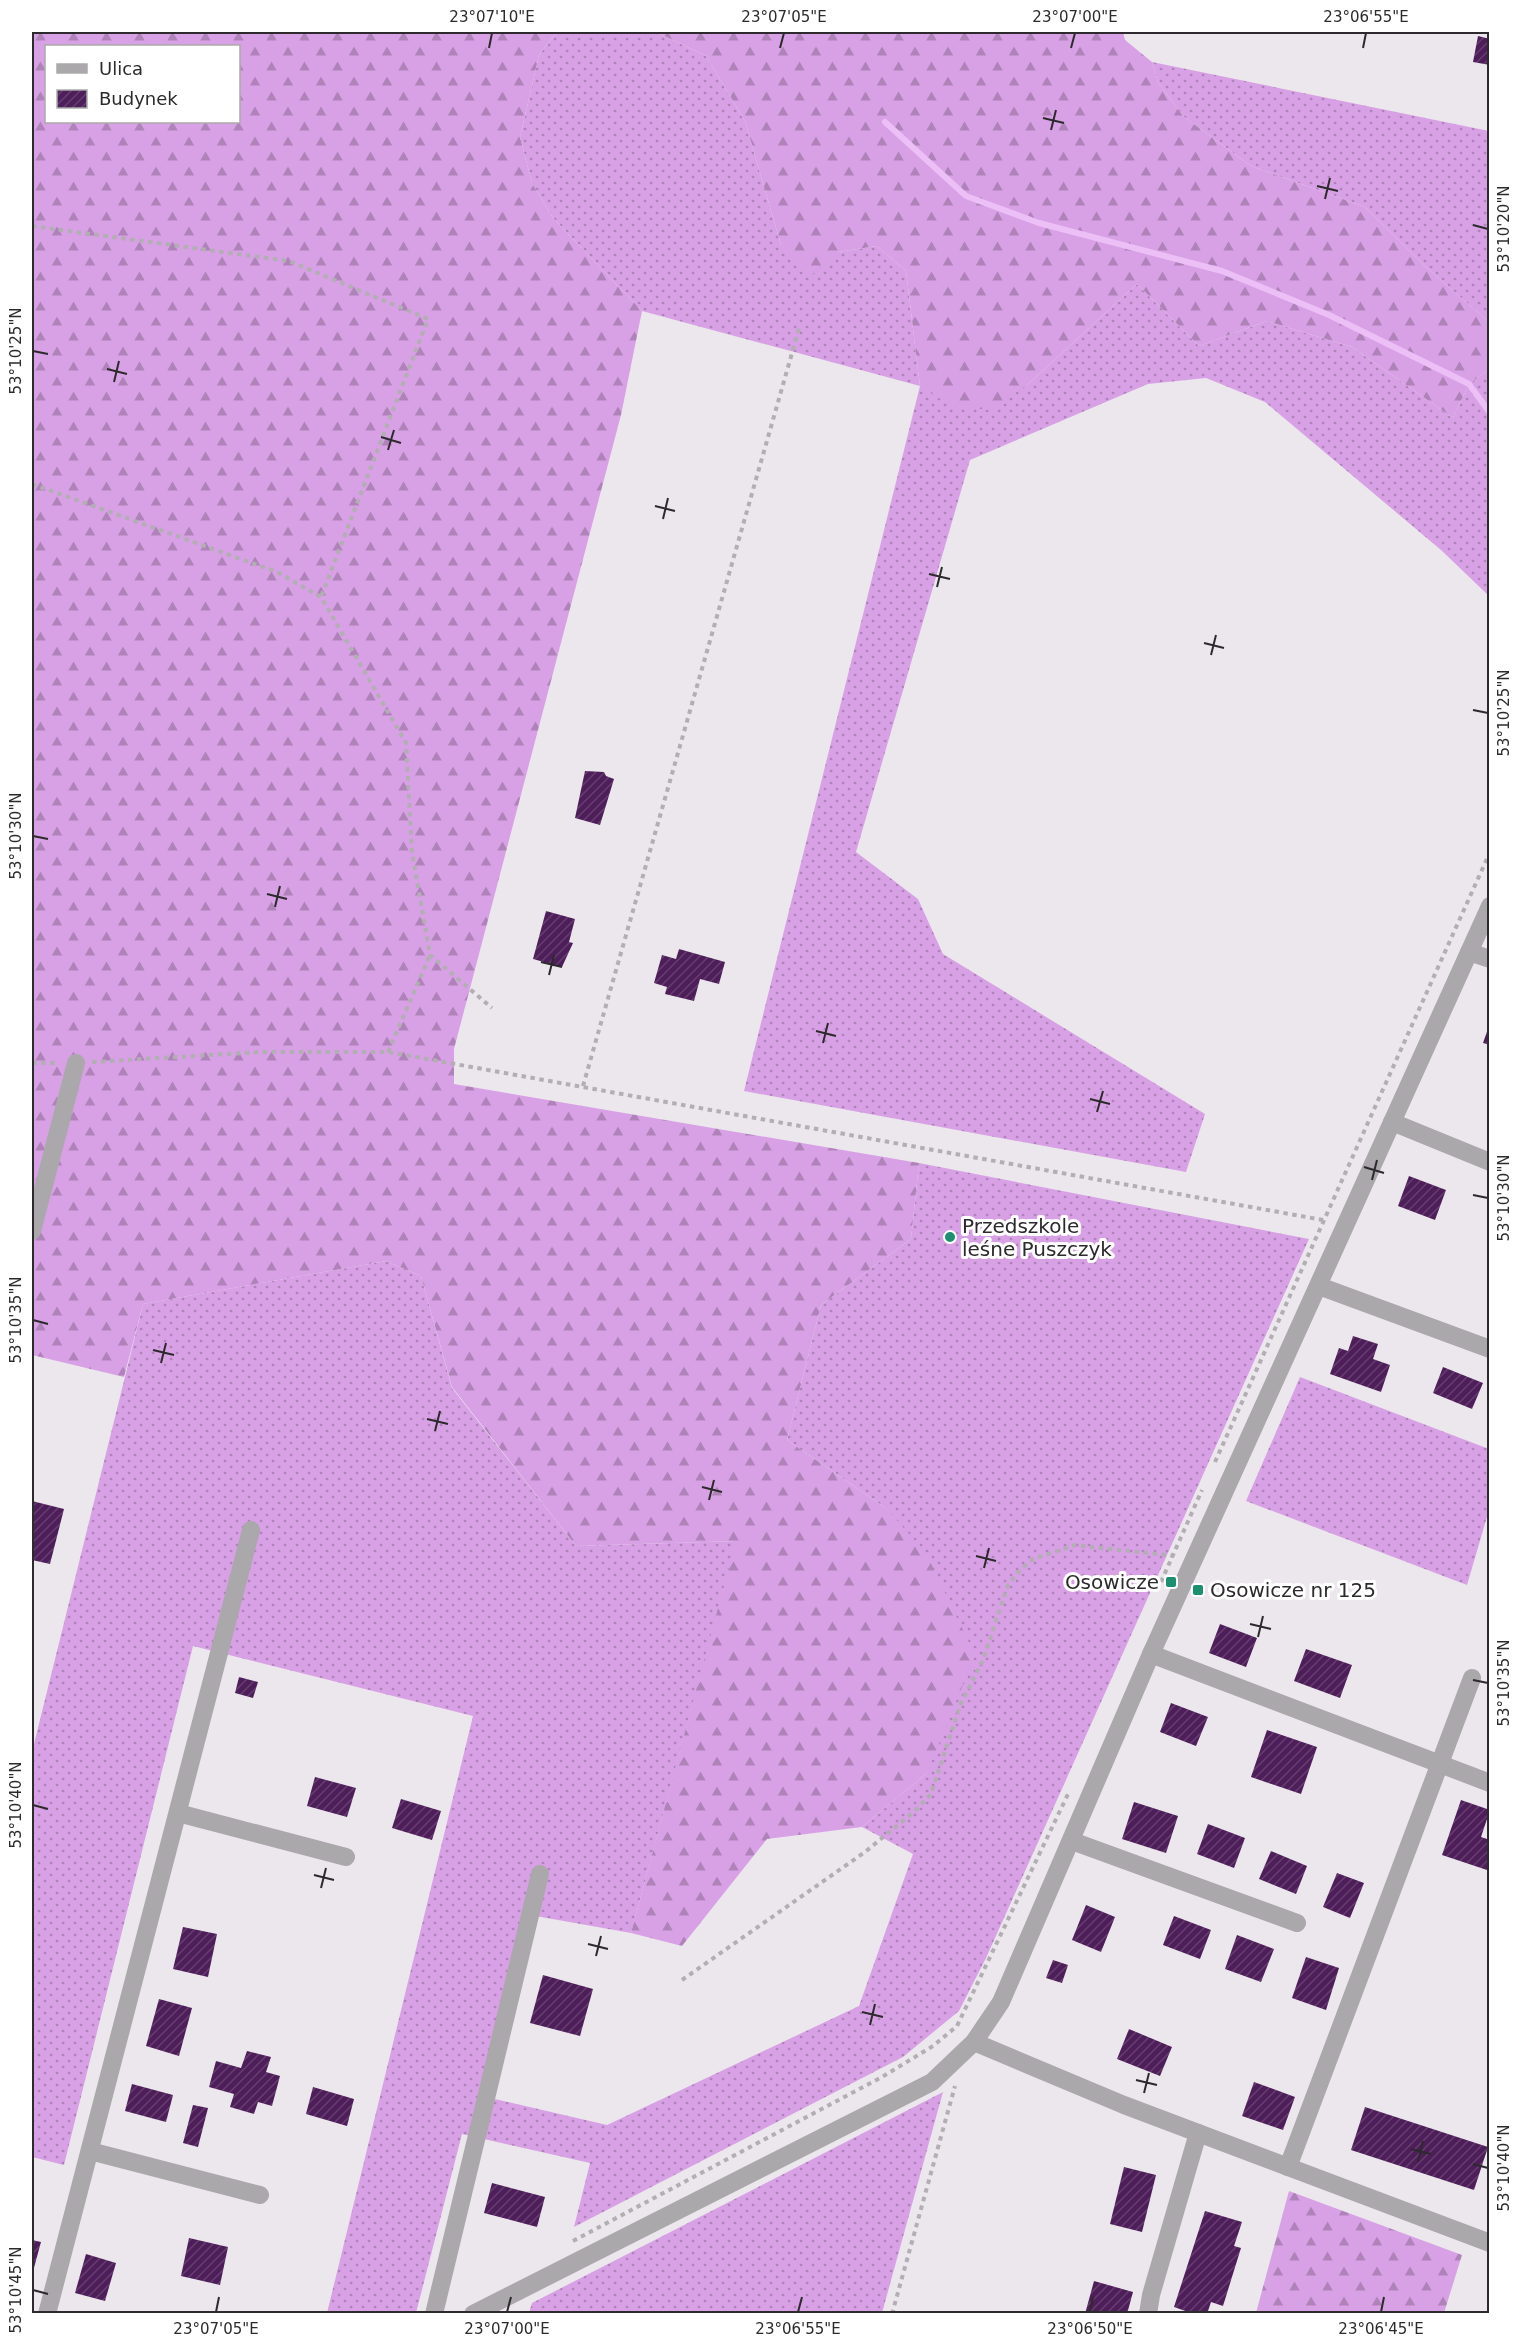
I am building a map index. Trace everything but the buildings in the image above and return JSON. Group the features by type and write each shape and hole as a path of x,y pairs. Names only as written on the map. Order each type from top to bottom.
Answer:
{"street":[{"path":"473,2313 932,2082 974,2042 1001,2002 1151,1654 1490,906"},
{"path":"1469,952 1490,959"},
{"path":"32,1231 76,1063"},
{"path":"1392,1122 1490,1162"},
{"path":"1318,1286 1490,1349"},
{"path":"42,2311 90,2151 251,1530"},
{"path":"1151,1654 1490,1783"},
{"path":"1288,2167 1473,1678"},
{"path":"178,1813 346,1857"},
{"path":"1072,1841 1297,1923"},
{"path":"434,2313 540,1874"},
{"path":"974,2042 1124,2105 1490,2243"},
{"path":"1148,2313 1151,2295 1198,2133"},
{"path":"90,2151 260,2195"}],"path":[{"path":"32,226 289,261 428,319 321,597"},
{"path":"583,1086 800,326"},
{"path":"32,484 277,572 321,597 406,743 412,852 430,955 388,1052"},
{"path":"1212,1468 1490,852"},
{"path":"430,955 492,1008"},
{"path":"32,1063 76,1063 261,1052 388,1052 1346,1224"},
{"path":"1158,1588 1203,1489"},
{"path":"682,1980 865,1852 915,1811 931,1794 962,1703 983,1660 1008,1585 1033,1559 1075,1545 1196,1557"},
{"path":"568,2244 583,2233 882,2077 933,2046 957,2026 1072,1783"},
{"path":"892,2313 955,2093 954,2060"}],"green space":[{"path":"32,32 557,32 539,55 520,137 532,183 553,218 642,311 621,415 454,1049 454,1084 919,1163 911,1239 821,1305 787,1440 887,1509 926,1553 975,1655 927,1773 862,1827 767,1839 682,1946 631,1933 736,1541 576,1546 452,1387 421,1276 386,1261 143,1304 124,1377 32,1355"},
{"path":"557,32 656,32 706,56 745,121 781,245 838,252 877,246 906,271 920,386 642,311 553,218 532,183 520,137 539,55"},
{"path":"656,32 1123,32 1125,40 1152,62 1158,82 1183,116 1251,166 1365,207 1426,267 1489,322 1489,369 1469,384 1453,418 1352,347 1267,321 1199,346 1137,284 1027,385 991,410 951,406 920,386 906,271 877,246 838,252 808,278 781,245 745,121 706,56"},
{"path":"1152,62 1489,131 1489,322 1426,267 1365,207 1251,166 1183,116 1158,82"},
{"path":"1137,284 1199,346 1267,321 1352,347 1453,418 1469,384 1489,369 1489,596 1441,550 1265,402 1206,378 1148,384 970,460 856,852 918,899 943,954 1205,1114 1186,1172 744,1091 920,386 1027,385"},
{"path":"919,1163 1309,1239 986,1958 959,2011 903,2057 574,2227 590,2163 462,2134 416,2313 327,2313 473,1716 193,1646 64,2165 32,2157 32,1752 143,1304 386,1261 421,1276 452,1388 576,1546 737,1541 631,1933 530,1915 486,2097 607,2125 859,2006 913,1854 862,1827 927,1773 887,1509 787,1440 821,1305 911,1239"},
{"path":"1300,1377 1489,1449 1489,1510 1467,1585 1246,1501"},
{"path":"943,2092 882,2313 529,2313 532,2303"},
{"path":"1289,2191 1462,2255 1444,2313 1256,2313"}],"waterway":[{"path":"885,122 966,196 1039,223 1222,271 1329,315 1469,384 1490,413"}],"place":[{"name":"Przedszkole leśne Puszczyk","path":"950,1237"},
{"name":"Osowicze","path":"1171,1582"},
{"name":"Osowicze nr 125","path":"1198,1590"}]}
